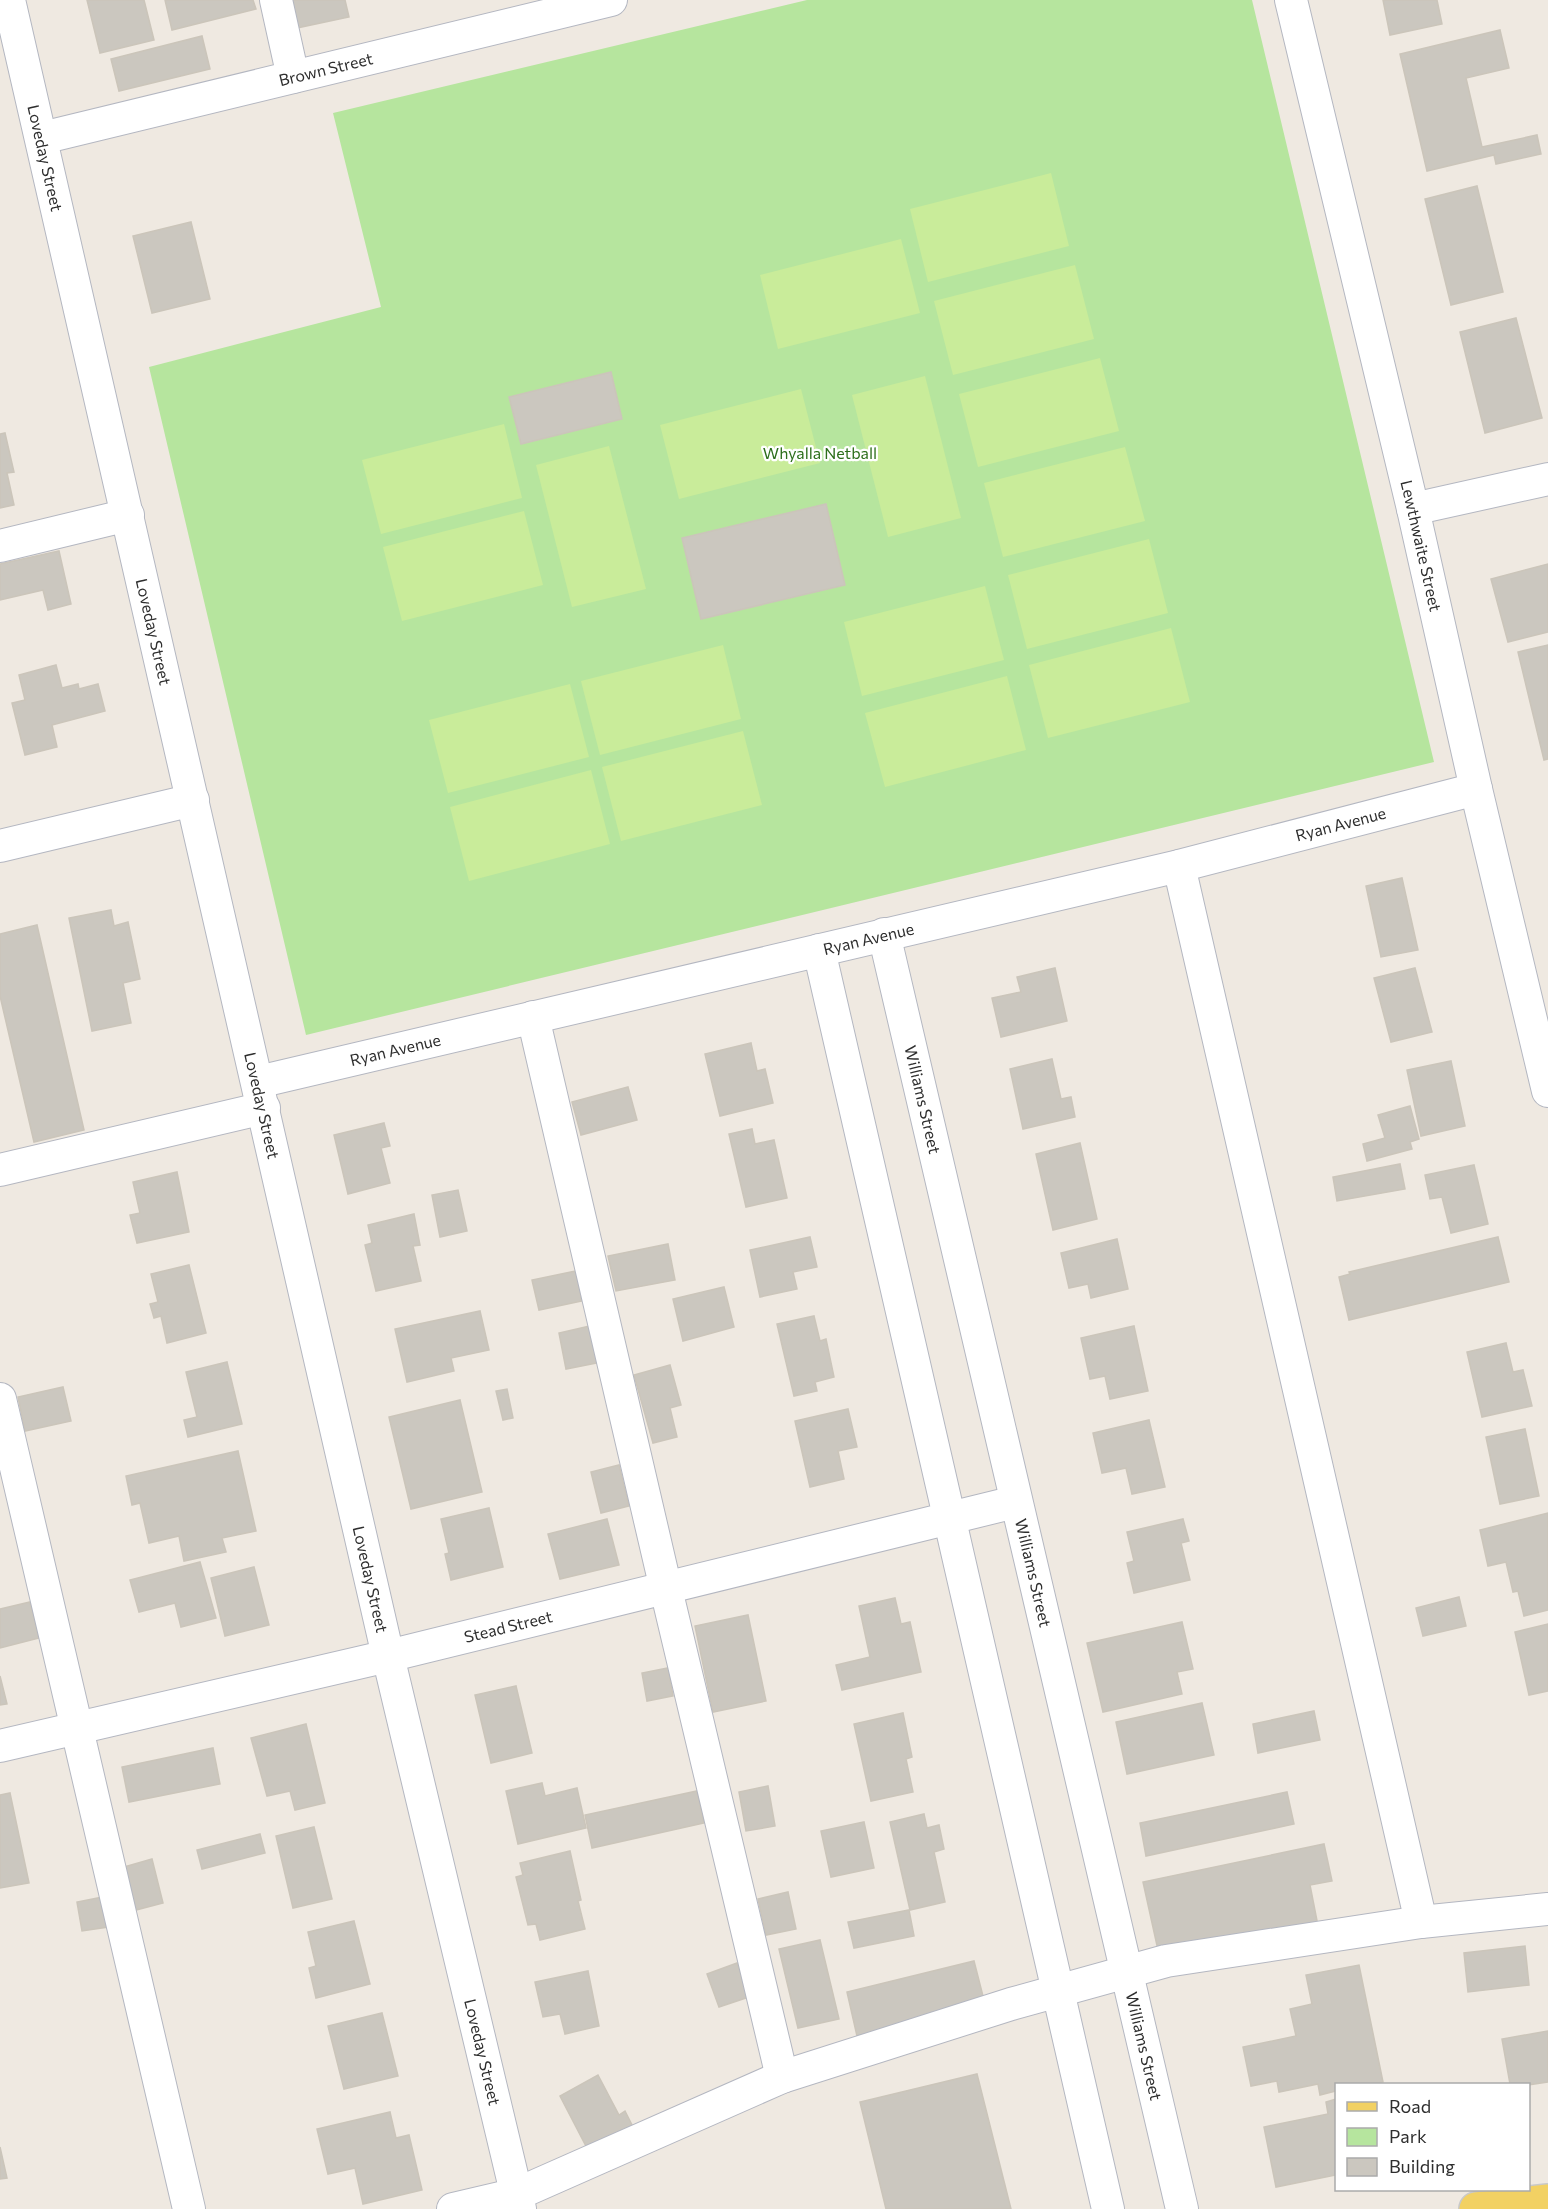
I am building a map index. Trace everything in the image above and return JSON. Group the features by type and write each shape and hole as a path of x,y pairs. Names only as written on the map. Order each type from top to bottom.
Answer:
{"main road":[{"path":"1476,2209 1548,2201"}],"street":[{"name":"Loveday Street","path":"9,0 388,1656 518,2202"},
{"path":"276,0 293,77"},
{"name":"Brown Street","path":"42,138 611,0"},
{"name":"Lewthwaite Street","path":"1292,0 1548,1091"},
{"path":"1413,509 1548,479"},
{"path":"0,546 128,515"},
{"name":"Ryan Avenue","path":"0,1170 533,1017 1179,866 1476,789"},
{"path":"0,846 193,800"},
{"path":"1179,866 1421,1922"},
{"name":"Williams Street","path":"884,934 1182,2209"},
{"path":"819,950 1108,2209"},
{"path":"533,1017 782,2077"},
{"path":"0,1399 189,2209"},
{"name":"Stead Street","path":"0,1746 388,1656 1015,1502"},
{"path":"453,2209 518,2202 782,2077 1011,2004 1166,1961 1421,1922 1548,1909"}],"green space":[{"name":"Whyalla Netball","path":"807,0 1252,0 1434,762 306,1035 149,367 381,307 333,113"},
{"path":"1051,173 1069,246 928,282 910,209"},
{"path":"901,239 920,313 778,349 760,275"},
{"path":"1075,265 1094,339 953,375 934,301"},
{"path":"1100,358 1119,431 978,467 959,394"},
{"path":"925,376 961,518 888,537 852,395"},
{"path":"801,389 820,463 679,499 660,425"},
{"path":"504,424 522,498 381,534 362,460"},
{"path":"609,446 646,589 572,607 536,465"},
{"path":"1125,447 1145,521 1003,557 984,483"},
{"path":"524,511 543,585 402,621 383,547"},
{"path":"1149,539 1168,613 1027,649 1008,575"},
{"path":"985,586 1004,660 862,696 844,622"},
{"path":"1171,628 1190,702 1048,738 1029,665"},
{"path":"723,645 741,719 600,755 581,681"},
{"path":"1007,676 1026,750 885,787 865,713"},
{"path":"570,684 589,757 448,793 429,720"},
{"path":"743,731 762,805 621,841 602,767"},
{"path":"591,770 610,844 469,881 450,807"}],"building":[{"path":"87,0 144,0 154,40 100,53"},
{"path":"165,0 253,0 256,9 172,30"},
{"path":"285,0 345,0 349,17 292,29"},
{"path":"1383,0 1437,0 1442,24 1390,35"},
{"path":"1500,30 1509,68 1466,78 1482,147 1537,135 1541,154 1496,164 1494,155 1427,171 1400,54"},
{"path":"202,36 210,69 119,91 111,59"},
{"path":"1477,186 1503,292 1451,305 1425,199"},
{"path":"191,222 210,299 152,313 133,236"},
{"path":"1516,318 1542,418 1485,433 1460,332"},
{"path":"611,372 622,419 521,444 509,397"},
{"path":"5,433 14,472 7,473 14,505 0,508 0,434"},
{"path":"826,504 845,585 701,619 682,538"},
{"path":"59,551 71,604 48,610 43,590 0,600 0,564"},
{"path":"1548,564 1548,632 1508,642 1491,579"},
{"path":"1548,645 1548,759 1544,760 1518,652"},
{"path":"56,665 62,688 78,684 79,689 98,684 105,711 52,725 57,747 25,755 12,703 25,700 19,675"},
{"path":"1402,878 1418,950 1381,957 1366,886"},
{"path":"111,910 114,926 128,922 140,979 123,983 131,1023 92,1031 69,918"},
{"path":"37,925 84,1130 34,1142 0,996 0,934"},
{"path":"1055,968 1067,1021 1001,1037 992,998 1021,992 1017,977"},
{"path":"1415,968 1432,1032 1391,1042 1374,978"},
{"path":"751,1043 757,1071 765,1069 773,1103 720,1116 705,1054"},
{"path":"1052,1059 1061,1099 1071,1097 1075,1117 1023,1129 1010,1069"},
{"path":"1451,1061 1465,1126 1421,1136 1407,1070"},
{"path":"628,1087 637,1120 581,1135 572,1102"},
{"path":"1410,1106 1419,1139 1410,1142 1412,1149 1367,1161 1363,1144 1385,1138 1378,1115"},
{"path":"384,1123 390,1146 381,1148 390,1183 348,1194 334,1135"},
{"path":"752,1129 755,1144 774,1140 787,1198 746,1207 729,1134"},
{"path":"1080,1143 1097,1219 1053,1230 1036,1154"},
{"path":"1400,1164 1405,1189 1337,1201 1333,1177"},
{"path":"1474,1165 1488,1224 1451,1233 1442,1197 1430,1199 1425,1175"},
{"path":"177,1172 189,1232 137,1243 130,1215 140,1213 133,1182"},
{"path":"458,1190 467,1231 440,1237 432,1195"},
{"path":"414,1214 420,1245 413,1246 421,1281 376,1291 365,1245 372,1243 368,1225"},
{"path":"810,1237 817,1267 793,1272 797,1289 760,1297 750,1250"},
{"path":"1498,1237 1509,1282 1349,1320 1339,1277 1350,1274 1349,1272"},
{"path":"1117,1239 1128,1289 1091,1298 1088,1284 1069,1288 1061,1253"},
{"path":"668,1244 675,1280 616,1291 608,1256"},
{"path":"189,1265 206,1333 167,1343 161,1316 154,1318 150,1304 158,1302 151,1274"},
{"path":"576,1271 582,1301 539,1310 532,1280"},
{"path":"724,1287 734,1327 683,1341 673,1299"},
{"path":"480,1311 489,1350 451,1358 454,1371 407,1382 395,1329"},
{"path":"814,1316 820,1341 826,1339 834,1377 815,1382 817,1391 794,1396 777,1324"},
{"path":"590,1326 597,1363 566,1369 559,1333"},
{"path":"1134,1326 1148,1391 1110,1399 1105,1376 1090,1379 1081,1338"},
{"path":"1506,1343 1513,1372 1523,1370 1532,1406 1482,1417 1467,1352"},
{"path":"227,1362 242,1424 188,1437 184,1420 197,1417 186,1372"},
{"path":"670,1365 681,1405 670,1408 677,1437 653,1443 634,1375"},
{"path":"63,1387 71,1421 25,1431 18,1397"},
{"path":"507,1389 513,1418 503,1420 496,1391"},
{"path":"460,1400 482,1492 411,1509 389,1417"},
{"path":"848,1409 857,1447 838,1451 844,1479 810,1487 795,1421"},
{"path":"1149,1420 1165,1487 1132,1494 1126,1468 1102,1473 1093,1433"},
{"path":"1525,1429 1539,1496 1500,1504 1486,1437"},
{"path":"238,1451 256,1531 222,1538 226,1552 184,1561 179,1536 149,1543 140,1503 132,1505 126,1476"},
{"path":"619,1465 629,1506 601,1513 591,1472"},
{"path":"489,1508 503,1567 451,1580 445,1554 449,1553 441,1519"},
{"path":"1548,1513 1548,1610 1524,1616 1518,1591 1513,1592 1506,1562 1488,1566 1480,1530"},
{"path":"607,1519 619,1565 560,1579 548,1534"},
{"path":"1183,1519 1189,1541 1181,1543 1190,1580 1134,1593 1127,1563 1134,1561 1127,1532"},
{"path":"200,1562 216,1618 181,1627 175,1603 139,1612 130,1580"},
{"path":"254,1567 269,1625 225,1636 211,1578"},
{"path":"1459,1597 1466,1626 1423,1636 1416,1608"},
{"path":"895,1598 901,1624 910,1622 921,1672 842,1690 836,1665 870,1657 859,1606"},
{"path":"30,1602 39,1638 0,1648 0,1609"},
{"path":"748,1615 766,1701 713,1712 695,1626"},
{"path":"1182,1622 1193,1669 1177,1672 1182,1694 1103,1712 1087,1643"},
{"path":"1548,1624 1548,1691 1529,1695 1515,1632"},
{"path":"668,1668 673,1696 647,1701 642,1673"},
{"path":"0,1676 7,1704 0,1705"},
{"path":"516,1686 532,1753 491,1763 475,1695"},
{"path":"1202,1703 1214,1755 1127,1774 1116,1722"},
{"path":"1314,1711 1320,1740 1258,1753 1253,1724"},
{"path":"903,1713 912,1757 906,1759 913,1792 871,1801 854,1724"},
{"path":"306,1724 325,1803 295,1810 290,1791 267,1796 251,1738"},
{"path":"213,1748 220,1784 129,1802 122,1767"},
{"path":"542,1783 545,1796 577,1788 586,1828 518,1844 506,1791"},
{"path":"768,1786 775,1826 746,1831 739,1792"},
{"path":"697,1791 704,1823 592,1848 585,1815"},
{"path":"1287,1792 1294,1824 1146,1856 1140,1823"},
{"path":"10,1793 29,1883 0,1888 0,1795"},
{"path":"924,1814 927,1828 939,1825 944,1849 934,1852 945,1902 910,1910 890,1822"},
{"path":"864,1822 874,1868 831,1877 821,1831"},
{"path":"314,1827 332,1899 293,1908 276,1836"},
{"path":"260,1834 265,1853 202,1869 197,1850"},
{"path":"1324,1844 1332,1881 1310,1885 1318,1926 1160,1959 1143,1882"},
{"path":"570,1851 585,1929 540,1940 536,1924 528,1925 516,1877 523,1875 520,1863"},
{"path":"152,1859 163,1903 136,1910 124,1867"},
{"path":"788,1892 796,1929 766,1935 758,1899"},
{"path":"103,1897 108,1927 82,1931 77,1902"},
{"path":"909,1910 914,1936 854,1948 848,1922"},
{"path":"354,1921 370,1984 316,1998 309,1968 316,1966 308,1932"},
{"path":"820,1940 839,2019 798,2028 779,1949"},
{"path":"1525,1946 1529,1985 1468,1992 1464,1953"},
{"path":"974,1961 985,2004 857,2036 847,1992"},
{"path":"737,1963 749,1997 719,2007 707,1974"},
{"path":"1359,1965 1383,2082 1335,2083 1335,2091 1320,2095 1318,2084 1279,2092 1277,2081 1251,2086 1243,2047 1296,2036 1290,2009 1312,2004 1306,1975"},
{"path":"588,1971 599,2026 565,2034 560,2014 543,2017 535,1982"},
{"path":"382,2013 398,2076 344,2089 328,2026"},
{"path":"1548,2031 1548,2082 1530,2085 1510,2083 1502,2039"},
{"path":"977,2074 1011,2209 886,2209 860,2102"},
{"path":"598,2075 619,2115 625,2111 633,2127 588,2150 560,2096"},
{"path":"1335,2099 1335,2175 1276,2187 1264,2127 1328,2114 1326,2102"},
{"path":"390,2112 396,2138 409,2135 422,2190 363,2204 355,2168 328,2174 317,2129"},
{"path":"0,2147 7,2178 0,2179"}]}
